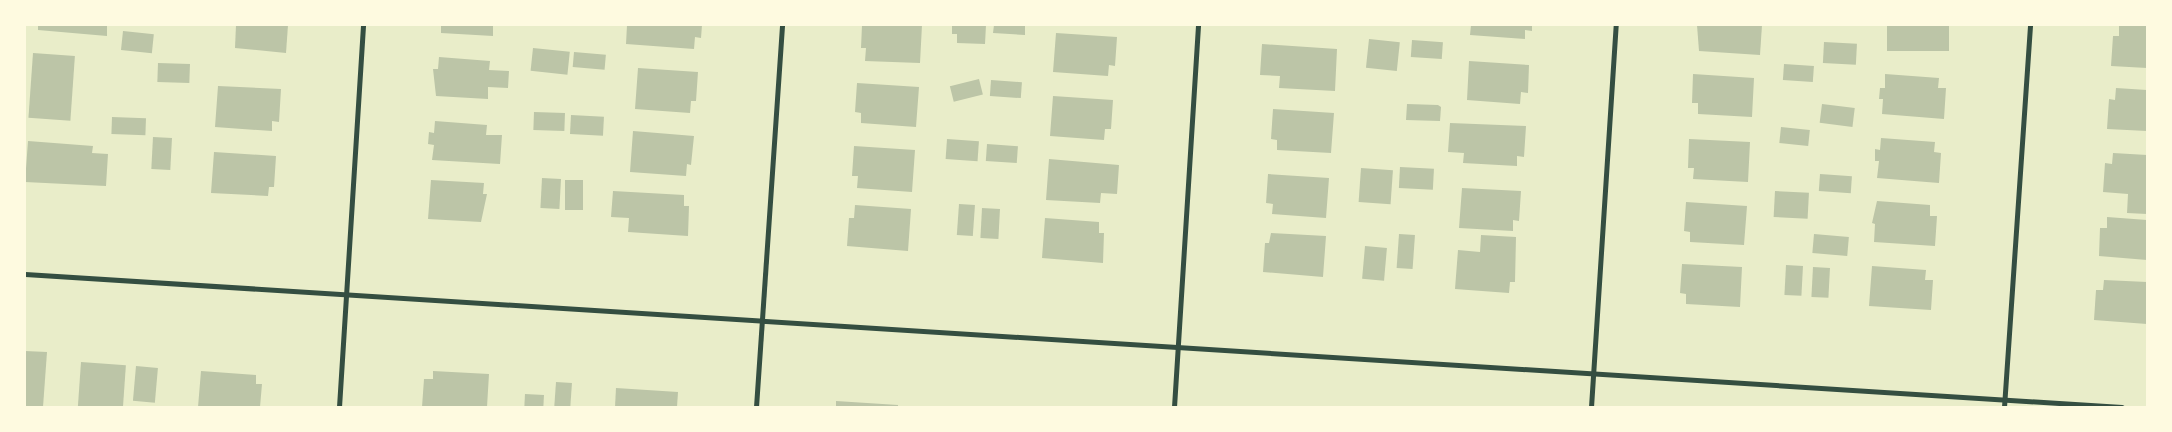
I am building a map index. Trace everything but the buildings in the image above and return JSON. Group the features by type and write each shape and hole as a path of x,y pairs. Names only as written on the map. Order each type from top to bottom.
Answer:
{"street":[{"path":"339,407 363,25"},
{"path":"756,407 782,25"},
{"path":"1174,407 1198,25"},
{"path":"1591,407 1616,25"},
{"path":"2004,407 2030,25"},
{"path":"25,274 2122,407"}]}
